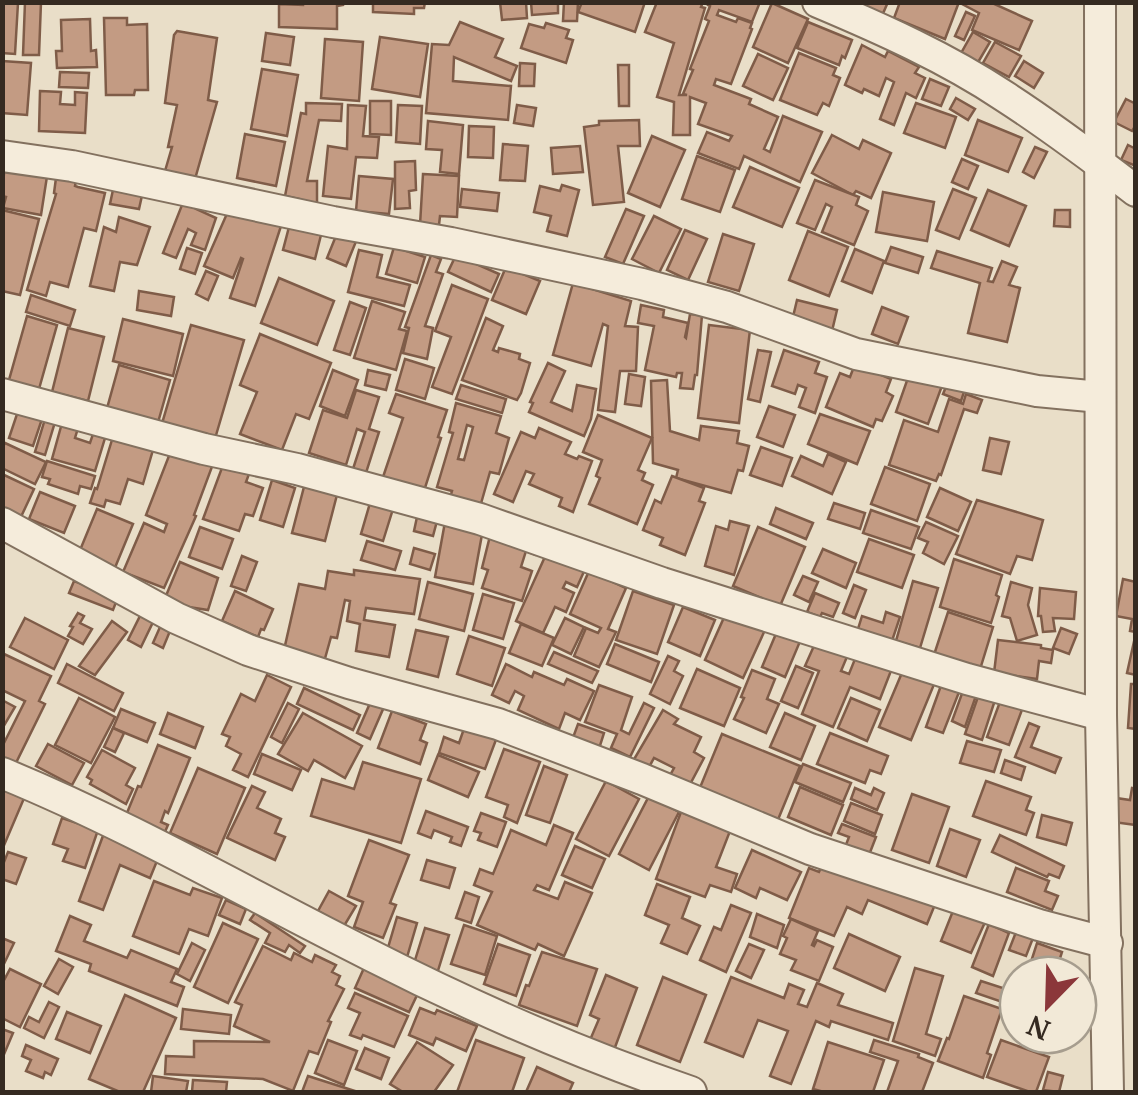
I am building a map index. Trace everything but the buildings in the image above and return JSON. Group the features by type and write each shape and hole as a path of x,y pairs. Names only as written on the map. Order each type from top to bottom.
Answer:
{"street":[{"path":"818,2 885,30 1002,94 1136,191"},
{"path":"1100,2 1101,715 1108,1092"},
{"path":"2,156 72,166 642,284 728,307 856,354 1037,391 1100,398"},
{"path":"2,394 480,519 635,575 936,670 1101,715"},
{"path":"2,523 176,618 248,650 498,724 642,778 810,849 1040,925 1107,943"},
{"path":"2,774 171,852 456,998 548,1040 691,1092"}]}
